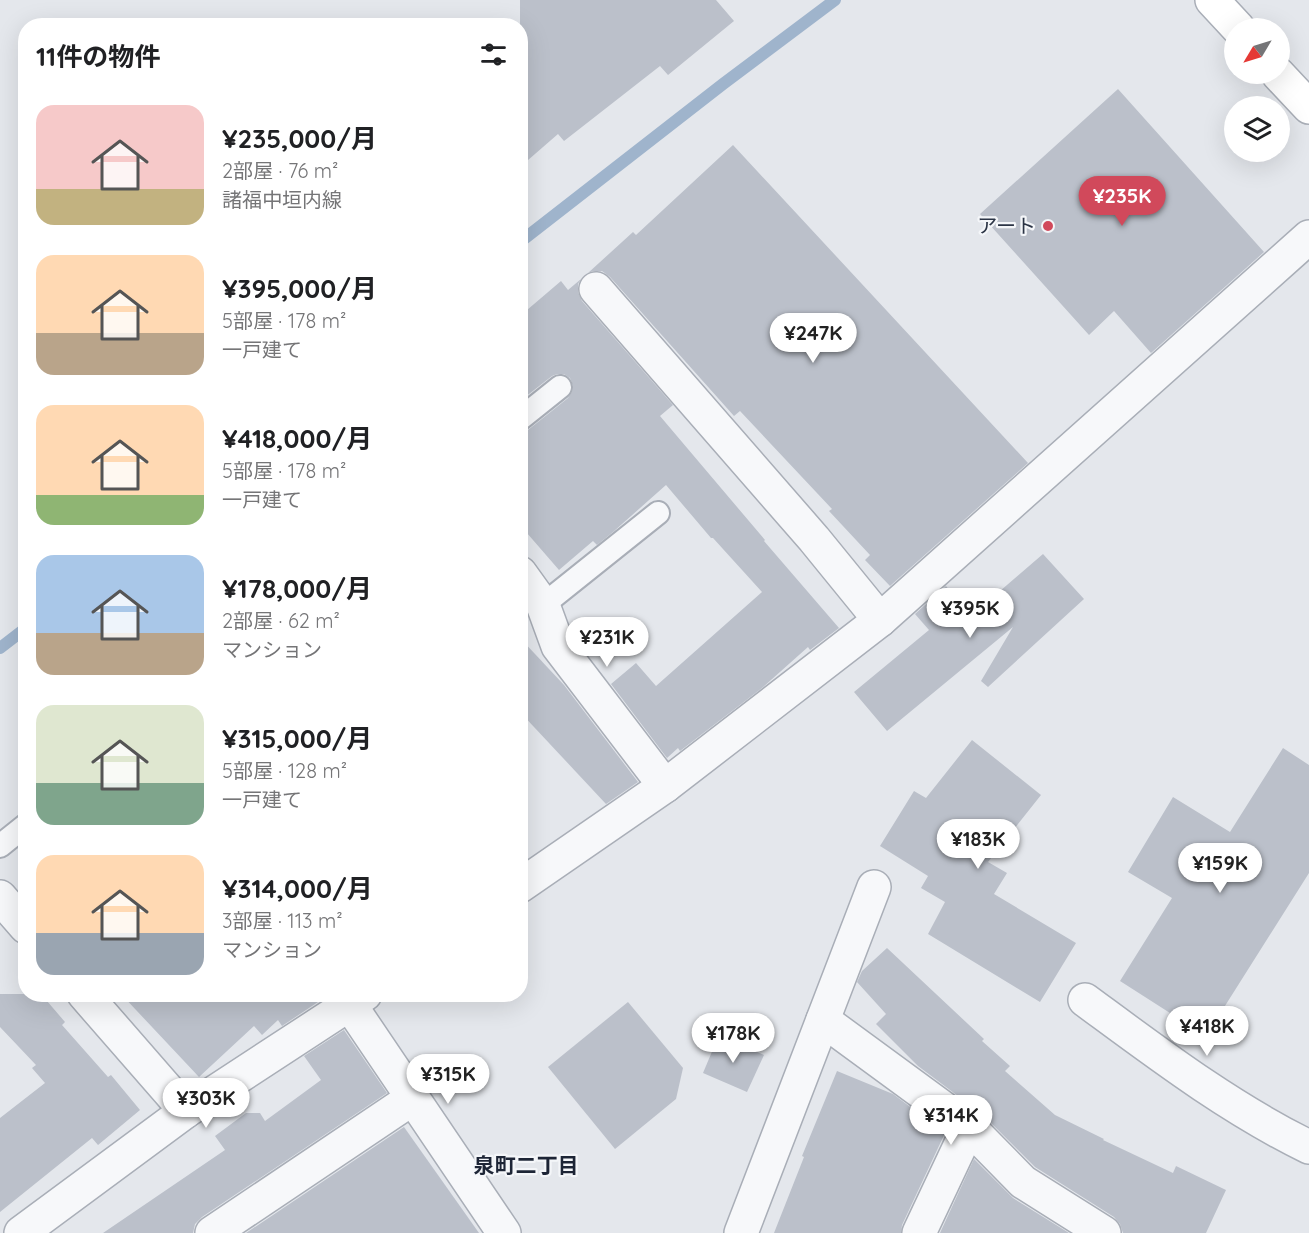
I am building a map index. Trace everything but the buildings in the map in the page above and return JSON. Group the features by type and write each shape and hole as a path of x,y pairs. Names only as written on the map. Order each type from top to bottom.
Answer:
{"street":[{"path":"1212,0 1229,18"},
{"path":"1287,84 1309,107"},
{"path":"528,880 664,786 880,620 1309,237"},
{"path":"596,289 814,539 880,620"},
{"path":"528,584 543,605 558,646 664,786"},
{"path":"741,1233 874,887"},
{"path":"0,897 18,918"},
{"path":"1085,1000 1183,1072 1278,1132 1309,1147"},
{"path":"91,1002 186,1111"},
{"path":"21,1233 186,1111 355,1002"},
{"path":"359,1002 413,1098 504,1233"},
{"path":"823,1020 969,1127 1023,1182 1104,1233"},
{"path":"212,1233 413,1098"},
{"path":"919,1233 969,1127"}],"lane":[{"path":"528,413 560,387"},
{"path":"543,605 658,513"},
{"path":"0,846 18,831"}],"waterway":[{"path":"528,236 835,0"},
{"path":"0,648 18,634"}],"place":[{"name":"アート","path":"1048,226"}],"district":[{"name":"泉町二丁目","path":"526,1166"}]}
